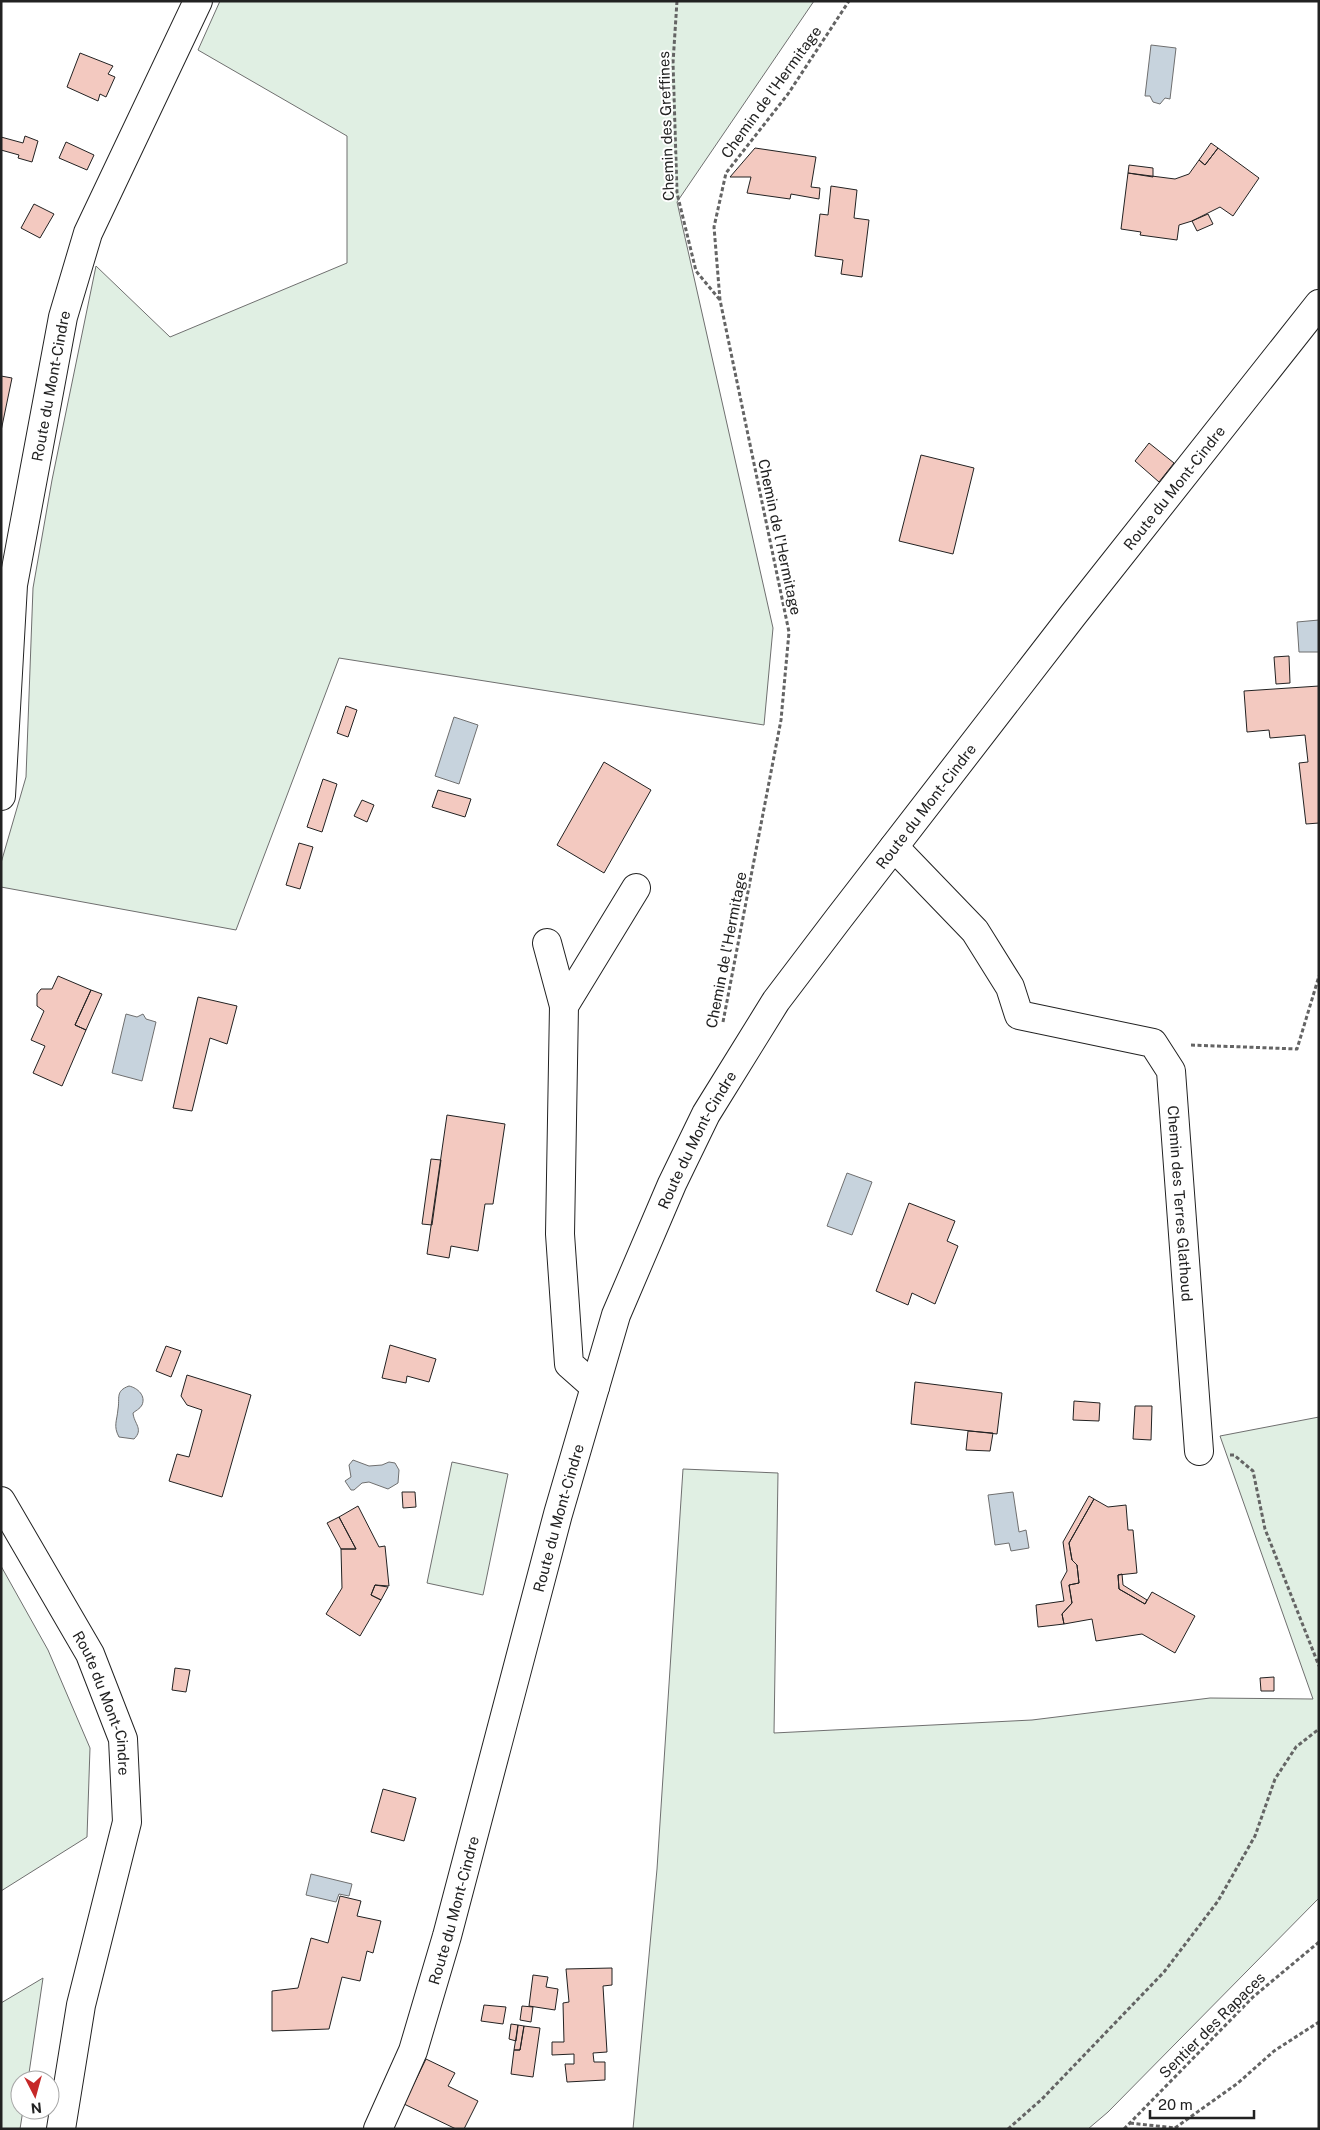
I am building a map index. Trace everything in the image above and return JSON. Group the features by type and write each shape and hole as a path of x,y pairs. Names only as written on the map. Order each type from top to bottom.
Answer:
{"street":[{"name":"Route du Mont-Cindre","path":"1,796 13,585 63,317 88,233 198,1"},
{"name":"Route du Mont-Cindre","path":"378,2129 413,2051 419,2032 447,1936 558,1514 616,1315 672,1184 706,1114 776,1001 1079,607 1319,304"},
{"path":"894,848 974,931 1010,987 1020,1014 1153,1043"},
{"path":"564,1006 636,888"},
{"path":"547,943 564,1006 560,1234 568,1364 595,1387"},
{"name":"Chemin des Terres Glathoud","path":"1153,1043 1171,1071 1199,1451"},
{"name":"Route du Mont-Cindre","path":"1,1501 90,1654 123,1739 126,1822 80,2005 61,2129"}],"path":[{"name":"Chemin des Greffines","path":"677,1 673,63 676,193 696,271 720,300"},
{"name":"Chemin de l'Hermitage","path":"722,1027 781,720 789,632 720,300 714,227 726,173 788,94 849,1"},
{"path":"1153,1043 1297,1049 1319,976"},
{"path":"1199,1451 1234,1455 1253,1471 1265,1529 1319,1666"},
{"path":"1008,2129 1042,2099 1164,1972 1218,1901 1251,1844 1275,1779 1296,1747 1319,1729"},
{"name":"Sentier des Rapaces","path":"1124,2129 1253,1997 1319,1942"},
{"path":"1130,2123 1175,2129 1238,2083 1274,2051 1319,2022"}],"green space":[{"path":"220,1 814,1 677,202 773,628 764,725 339,658 236,930 1,887 1,863 26,777 33,588 52,480 96,266 170,337 347,263 347,136 198,50"},
{"path":"1319,1417 1319,1898 1108,2112 1088,2129 633,2129 657,1869 683,1469 778,1473 774,1733 1032,1720 1210,1698 1313,1699 1220,1436"},
{"path":"452,1462 508,1474 483,1595 427,1583"},
{"path":"1,1566 48,1650 90,1748 87,1837 1,1891"},
{"path":"43,1978 29,2070 10,2070 10,2120 21,2120 20,2129 1,2129 1,2003"}],"shaded area":[{"path":"1151,45 1176,48 1170,99 1165,98 1160,104 1153,102 1150,96 1145,96"},
{"path":"1319,620 1319,652 1299,652 1297,622"},
{"path":"454,717 478,725 459,784 435,776"},
{"path":"126,1014 137,1017 143,1014 146,1019 156,1022 142,1081 112,1073"},
{"path":"847,1173 872,1182 852,1235 827,1226"},
{"path":"129,1386 138,1391 143,1399 141,1406 133,1413 138,1429 134,1439 119,1437 116,1426 119,1395 122,1390"},
{"path":"353,1460 369,1466 382,1465 389,1462 395,1463 399,1470 398,1483 388,1489 369,1482 362,1483 354,1490 351,1490 345,1481 351,1477 349,1465"},
{"path":"1013,1492 1019,1532 1026,1530 1029,1548 1011,1551 1009,1543 995,1545 988,1495"},
{"path":"311,1874 352,1884 349,1896 339,1894 336,1902 306,1895"}],"building":[{"path":"80,53 113,66 108,74 115,77 106,97 100,94 98,101 67,87"},
{"path":"25,136 38,141 32,162 18,158 19,155 1,150 1,137 23,143"},
{"path":"66,142 94,155 87,170 59,158"},
{"path":"1211,143 1218,148 1205,165 1199,160"},
{"path":"755,148 816,157 811,187 820,188 819,199 791,194 790,199 747,193 751,177 730,177"},
{"path":"1218,148 1259,178 1233,216 1220,207 1192,221 1179,225 1177,240 1140,235 1141,232 1121,229 1128,173 1175,179 1189,174 1199,160 1205,165"},
{"path":"1129,165 1153,168 1153,177 1128,173"},
{"path":"831,186 857,190 854,218 869,220 862,277 841,274 843,260 815,256 820,214 828,215"},
{"path":"34,204 54,214 40,238 21,228"},
{"path":"1208,214 1213,224 1197,231 1192,221"},
{"path":"1,376 12,378 1,431"},
{"path":"1149,443 1174,463 1159,482 1135,461"},
{"path":"921,455 974,468 953,554 899,541"},
{"path":"1289,656 1290,683 1276,684 1274,657"},
{"path":"1319,686 1319,823 1306,824 1299,763 1308,762 1305,735 1270,738 1269,730 1247,732 1244,691"},
{"path":"346,706 357,710 348,737 337,733"},
{"path":"604,762 651,790 604,873 557,845"},
{"path":"323,779 337,784 322,832 307,827"},
{"path":"438,790 471,799 465,817 432,807"},
{"path":"362,800 374,805 367,822 354,816"},
{"path":"299,843 313,847 300,889 286,885"},
{"path":"58,976 91,990 75,1025 86,1030 62,1086 33,1073 45,1046 31,1040 44,1011 37,1006 37,994 41,989 52,989"},
{"path":"91,990 102,994 86,1030 75,1025"},
{"path":"198,997 237,1006 227,1044 210,1038 192,1111 173,1108"},
{"path":"447,1115 505,1124 493,1204 485,1204 478,1251 451,1246 449,1258 427,1254"},
{"path":"431,1159 441,1160 432,1225 422,1224"},
{"path":"909,1203 955,1221 947,1241 958,1246 935,1304 912,1293 908,1305 876,1291"},
{"path":"390,1345 436,1359 429,1382 407,1376 406,1383 382,1378"},
{"path":"166,1346 181,1351 171,1377 156,1371"},
{"path":"187,1375 251,1395 222,1497 169,1481 177,1454 189,1457 202,1410 187,1405 181,1396"},
{"path":"915,1382 1002,1393 997,1434 911,1424"},
{"path":"1074,1401 1100,1403 1099,1421 1073,1420"},
{"path":"1135,1406 1152,1406 1151,1440 1133,1439"},
{"path":"968,1431 993,1433 990,1451 966,1450"},
{"path":"402,1492 415,1492 416,1507 403,1508"},
{"path":"1089,1496 1094,1499 1069,1543 1072,1560 1077,1565 1079,1583 1069,1585 1072,1603 1062,1614 1064,1624 1038,1627 1036,1605 1064,1601 1061,1582 1067,1571 1063,1542"},
{"path":"1094,1499 1108,1507 1126,1505 1128,1530 1133,1530 1137,1573 1118,1575 1119,1589 1145,1604 1152,1592 1195,1616 1175,1653 1142,1634 1096,1641 1092,1619 1064,1624 1062,1614 1072,1603 1069,1585 1079,1583 1077,1565 1072,1560 1069,1543"},
{"path":"358,1506 379,1547 385,1546 389,1586 375,1585 371,1595 381,1600 360,1636 326,1614 342,1588 341,1549 356,1549 339,1517"},
{"path":"339,1517 356,1549 341,1549 327,1523"},
{"path":"1122,1574 1123,1585 1147,1600 1145,1604 1119,1589 1118,1575"},
{"path":"375,1585 388,1587 381,1600 371,1595"},
{"path":"175,1668 190,1670 186,1692 172,1690"},
{"path":"1274,1677 1274,1691 1261,1691 1260,1678"},
{"path":"383,1789 416,1798 404,1841 371,1832"},
{"path":"340,1896 361,1901 357,1916 381,1921 373,1953 367,1951 360,1981 342,1977 329,2029 272,2031 272,1991 298,1988 311,1938 328,1943"},
{"path":"612,1968 612,1985 603,1986 607,2052 593,2053 594,2062 605,2062 605,2080 567,2082 565,2064 574,2064 574,2054 552,2055 552,2042 564,2042 563,2003 569,2002 566,1969"},
{"path":"533,1975 548,1977 546,1987 558,1989 555,2010 529,2006"},
{"path":"484,2005 506,2007 503,2024 481,2021"},
{"path":"522,2006 533,2007 531,2022 520,2020"},
{"path":"511,2024 518,2025 516,2041 509,2039"},
{"path":"518,2025 524,2026 520,2050 514,2050"},
{"path":"524,2026 540,2028 533,2077 511,2074 514,2050 520,2050"},
{"path":"426,2059 455,2073 448,2086 478,2101 464,2129 456,2129 404,2104"}]}
